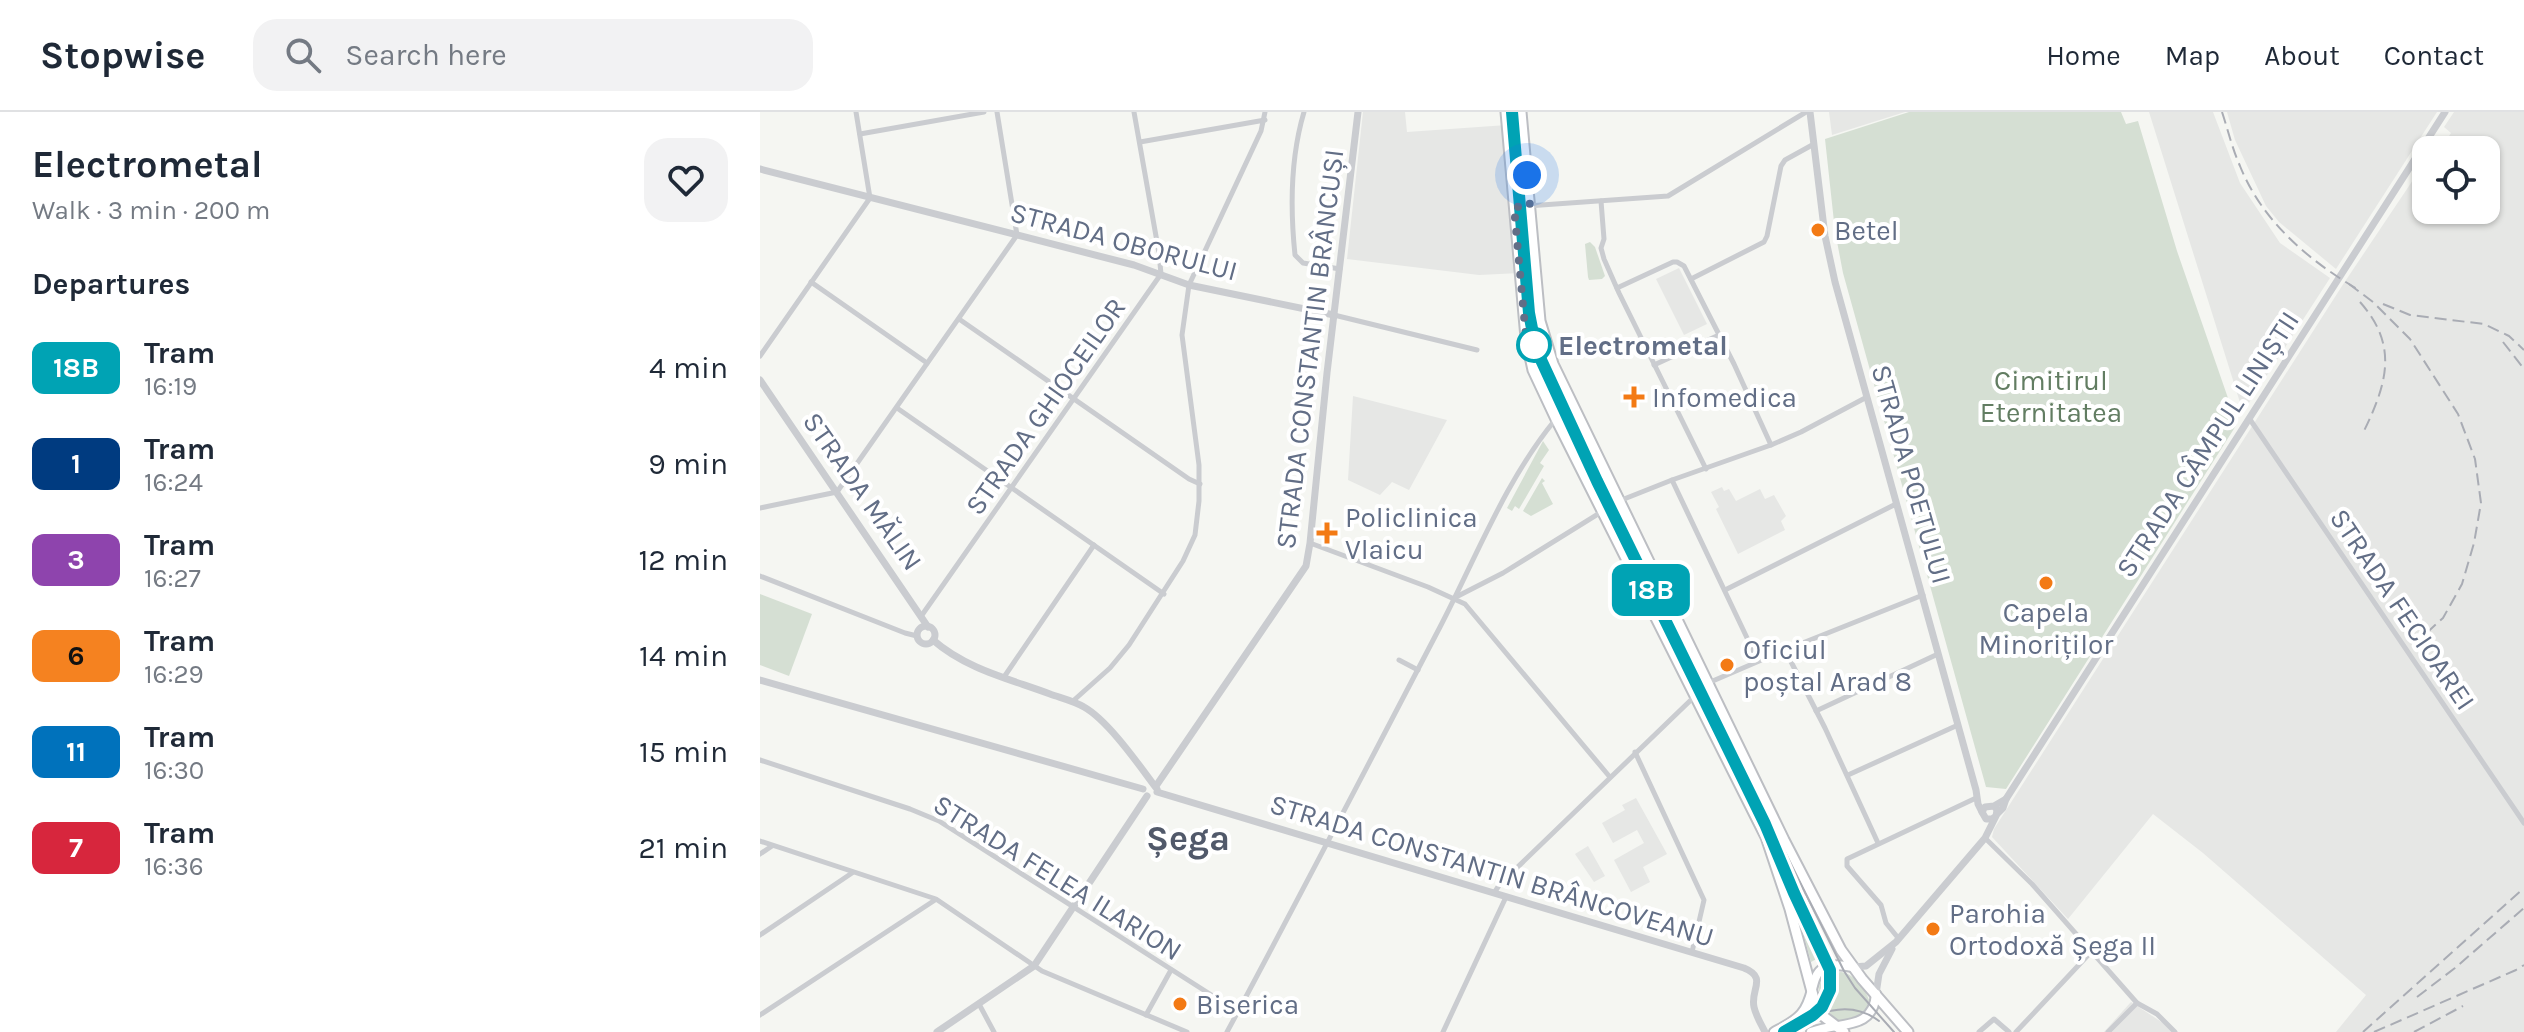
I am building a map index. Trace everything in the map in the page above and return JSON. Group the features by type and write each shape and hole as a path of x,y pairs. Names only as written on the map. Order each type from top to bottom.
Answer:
{"main road":[{"path":"1506,112 1527,349 1537,380 1774,857 1810,989 1821,1013 1842,1030"},
{"path":"1521,112 1538,304 1546,346 1707,684 1841,950 1908,1032"},
{"path":"1774,1032 1802,1013 1815,977 1825,967 1838,964 1853,967"},
{"path":"1811,1032 1824,1028 1842,1030 1856,1027 1867,1020 1874,1009 1876,994"}],"street":[{"path":"760,356 870,198 856,112"},
{"path":"860,134 984,112"},
{"path":"760,508 837,492 1017,235 997,112"},
{"path":"1134,112 1161,274"},
{"path":"1072,702 1123,653 1164,594 1195,535 1200,484 1198,440 1183,351 1182,320 1189,285 1265,120 1265,112"},
{"path":"1304,112 1292,166 1295,255 1303,263 1340,269"},
{"name":"STRADA CONSTANTIN BRÂNCUȘI","path":"1034,966 1150,789 1306,566 1358,112"},
{"path":"1514,207 1668,196 1808,112"},
{"name":"STRADA POETULUI","path":"1808,112 1829,258 1983,814 1986,838"},
{"name":"STRADA CÂMPUL LINIȘTII","path":"1994,810 2003,808 2445,112"},
{"path":"1140,142 1265,120"},
{"path":"1691,279 1764,242 1781,166 1785,160 1814,144"},
{"name":"STRADA OBORULUI","path":"760,169 1017,235 1161,274 1189,285 1334,315 1477,350"},
{"path":"1601,201 1604,239 1601,248 1617,288 1706,469"},
{"path":"1617,288 1673,262 1684,266 1771,445"},
{"name":"STRADA GHIOCEILOR","path":"922,615 1161,274"},
{"path":"811,282 927,363"},
{"path":"959,319 1200,484"},
{"path":"1654,365 1719,335"},
{"name":"STRADA MĂLIN","path":"760,380 928,627"},
{"path":"1455,598 1503,573 1619,501 1771,445 1867,397"},
{"path":"897,408 1164,594"},
{"name":"STRADA FECIOAREI","path":"2249,418 2524,823"},
{"path":"1227,1032 1520,470 1556,419"},
{"path":"1672,480 1758,661"},
{"path":"1725,590 1897,504"},
{"path":"1310,543 1465,604 1609,776"},
{"path":"1004,677 1094,545"},
{"path":"760,576 917,636 925,644 933,640"},
{"path":"1707,684 1923,595"},
{"path":"917,636 920,628 928,627 934,632 933,640"},
{"path":"933,640 961,660 1086,708 1145,773 1150,789"},
{"path":"1785,650 1848,775 1878,843"},
{"path":"1815,711 1938,654"},
{"path":"1399,660 1418,670"},
{"name":"STRADA CONSTANTIN BRÂNCOVEANU","path":"760,680 1150,789 1744,968 1756,975 1753,1006 1765,1032"},
{"path":"1494,893 1609,776 1695,696"},
{"path":"1848,775 1958,725"},
{"path":"1635,752 1704,900 1692,952"},
{"name":"STRADA FELEA ILARION","path":"760,760 939,821 1238,1012"},
{"path":"1897,940 1886,923 1881,905 1847,866 1849,856 1976,794 1994,810"},
{"path":"1985,807 1994,810 1988,820 1983,814 1985,807"},
{"path":"1853,967 1866,966 1897,940 1986,838 1994,810"},
{"path":"1986,838 2032,884 2137,1003 2157,1014 2175,1032"},
{"path":"760,841 936,899 1034,966 1187,1032"},
{"path":"760,854 773,846"},
{"path":"760,935 853,873"},
{"path":"1443,1032 1506,897"},
{"path":"760,1015 936,899"},
{"path":"1876,994 1879,974 1897,940"},
{"path":"2016,1032 2091,952"},
{"path":"937,1032 1034,966"},
{"path":"1146,1015 1171,970"},
{"path":"2108,1032 2137,1003"},
{"path":"979,1004 994,1032"},
{"path":"1979,1032 1994,1019 2009,1032"}],"shaded area":[{"path":"1363,112 1405,112 1407,132 1507,125 1520,273 1479,275 1347,259"},
{"path":"1829,112 1905,112 1832,135"},
{"path":"2149,112 2213,112 2240,183 2280,243 2330,278 2243,412"},
{"path":"2227,112 2437,112 2422,136 2412,136 2412,151 2336,269 2279,222 2266,206 2235,140"},
{"path":"2454,112 2524,112 2524,1032 2336,1032 2366,995 2203,853 2153,814 2068,919 1992,837 1994,829 2412,181 2412,224 2500,224 2500,136 2449,136 2451,133 2444,127"},
{"path":"1679,268 1707,324 1684,335 1656,279"},
{"path":"1353,396 1447,420 1409,490 1392,482 1380,495 1348,480"},
{"path":"1722,487 1724,491 1729,489 1736,501 1760,489 1765,499 1774,495 1786,516 1781,521 1785,530 1738,554 1711,492"},
{"path":"1636,798 1667,854 1643,867 1650,882 1631,892 1614,860 1644,843 1637,830 1613,843 1602,823 1625,810 1622,805"},
{"path":"1588,846 1605,876 1594,882 1575,854"},
{"path":"2131,1002 2166,1025 2174,1032 2104,1032"}],"green space":[{"path":"1510,112 1518,112 1526,202 1518,202"},
{"name":"Cimitirul Eternitatea","path":"1909,112 2121,112 2126,124 2138,121 2177,251 2237,424 2006,789 1986,787 1843,273 1835,231 1825,139"},
{"path":"1528,227 1539,335 1544,354 1575,421 1572,424 1599,478 1594,481 1552,403 1533,356 1521,228"},
{"path":"1590,242 1595,247 1605,276 1602,279 1589,280 1588,277 1585,244"},
{"path":"1543,441 1549,450 1540,463 1544,466 1519,509 1515,506 1512,511 1507,508"},
{"path":"1542,478 1553,504 1531,516 1523,511"},
{"path":"1628,529 1701,677 1693,682 1645,587 1648,585 1622,532"},
{"path":"760,594 812,614 789,676 760,665"},
{"path":"1702,683 1809,893 1795,900 1822,956 1811,962 1794,900 1776,851 1695,686"},
{"path":"1841,972 1858,982 1869,1000 1864,1017 1842,1023 1827,1010 1819,994 1822,980"}],"tram line":[{"name":"18B","path":"1512,112 1529,313 1536,349 1765,824 1830,970 1830,990 1822,1007 1784,1032"},
{"path":"1516,112 1532,306 1542,354 1601,480 1844,971 1894,1032"},
{"path":"1804,1021 1822,1007 1830,990 1831,981 1822,950"},
{"path":"1784,1032 1819,1014 1843,1009 1855,1010 1879,1021"}],"railway":[{"path":"2222,112 2249,186 2274,222 2305,253 2359,290"},
{"path":"2349,284 2373,302 2410,339 2458,414 2475,459 2481,503 2462,584 2443,618 2412,646"},
{"path":"2360,302 2373,319 2385,351 2382,383 2362,435"},
{"path":"2383,304 2410,315 2484,324 2509,336 2524,350"},
{"path":"2503,342 2524,369"},
{"path":"2363,1032 2524,888"},
{"path":"2417,997 2524,908"},
{"path":"2374,1032 2524,965"},
{"path":"2414,1032 2463,1006"}],"place":[{"name":"Betel","path":"1818,230"},
{"name":"Electrometal","path":"1534,345"},
{"name":"Infomedica","path":"1634,397"},
{"name":"Policlinica Vlaicu","path":"1327,533"},
{"name":"Capela Minoriților","path":"2046,583"},
{"name":"Oficiul poștal Arad 8","path":"1727,665"},
{"name":"Parohia Ortodoxă Șega II","path":"1933,929"},
{"name":"Biserica","path":"1180,1004"}],"district":[{"name":"Șega","path":"1188,837"}],"route":[{"path":"1527,175 1530,206 1514,207 1527,349 1534,345"}]}
